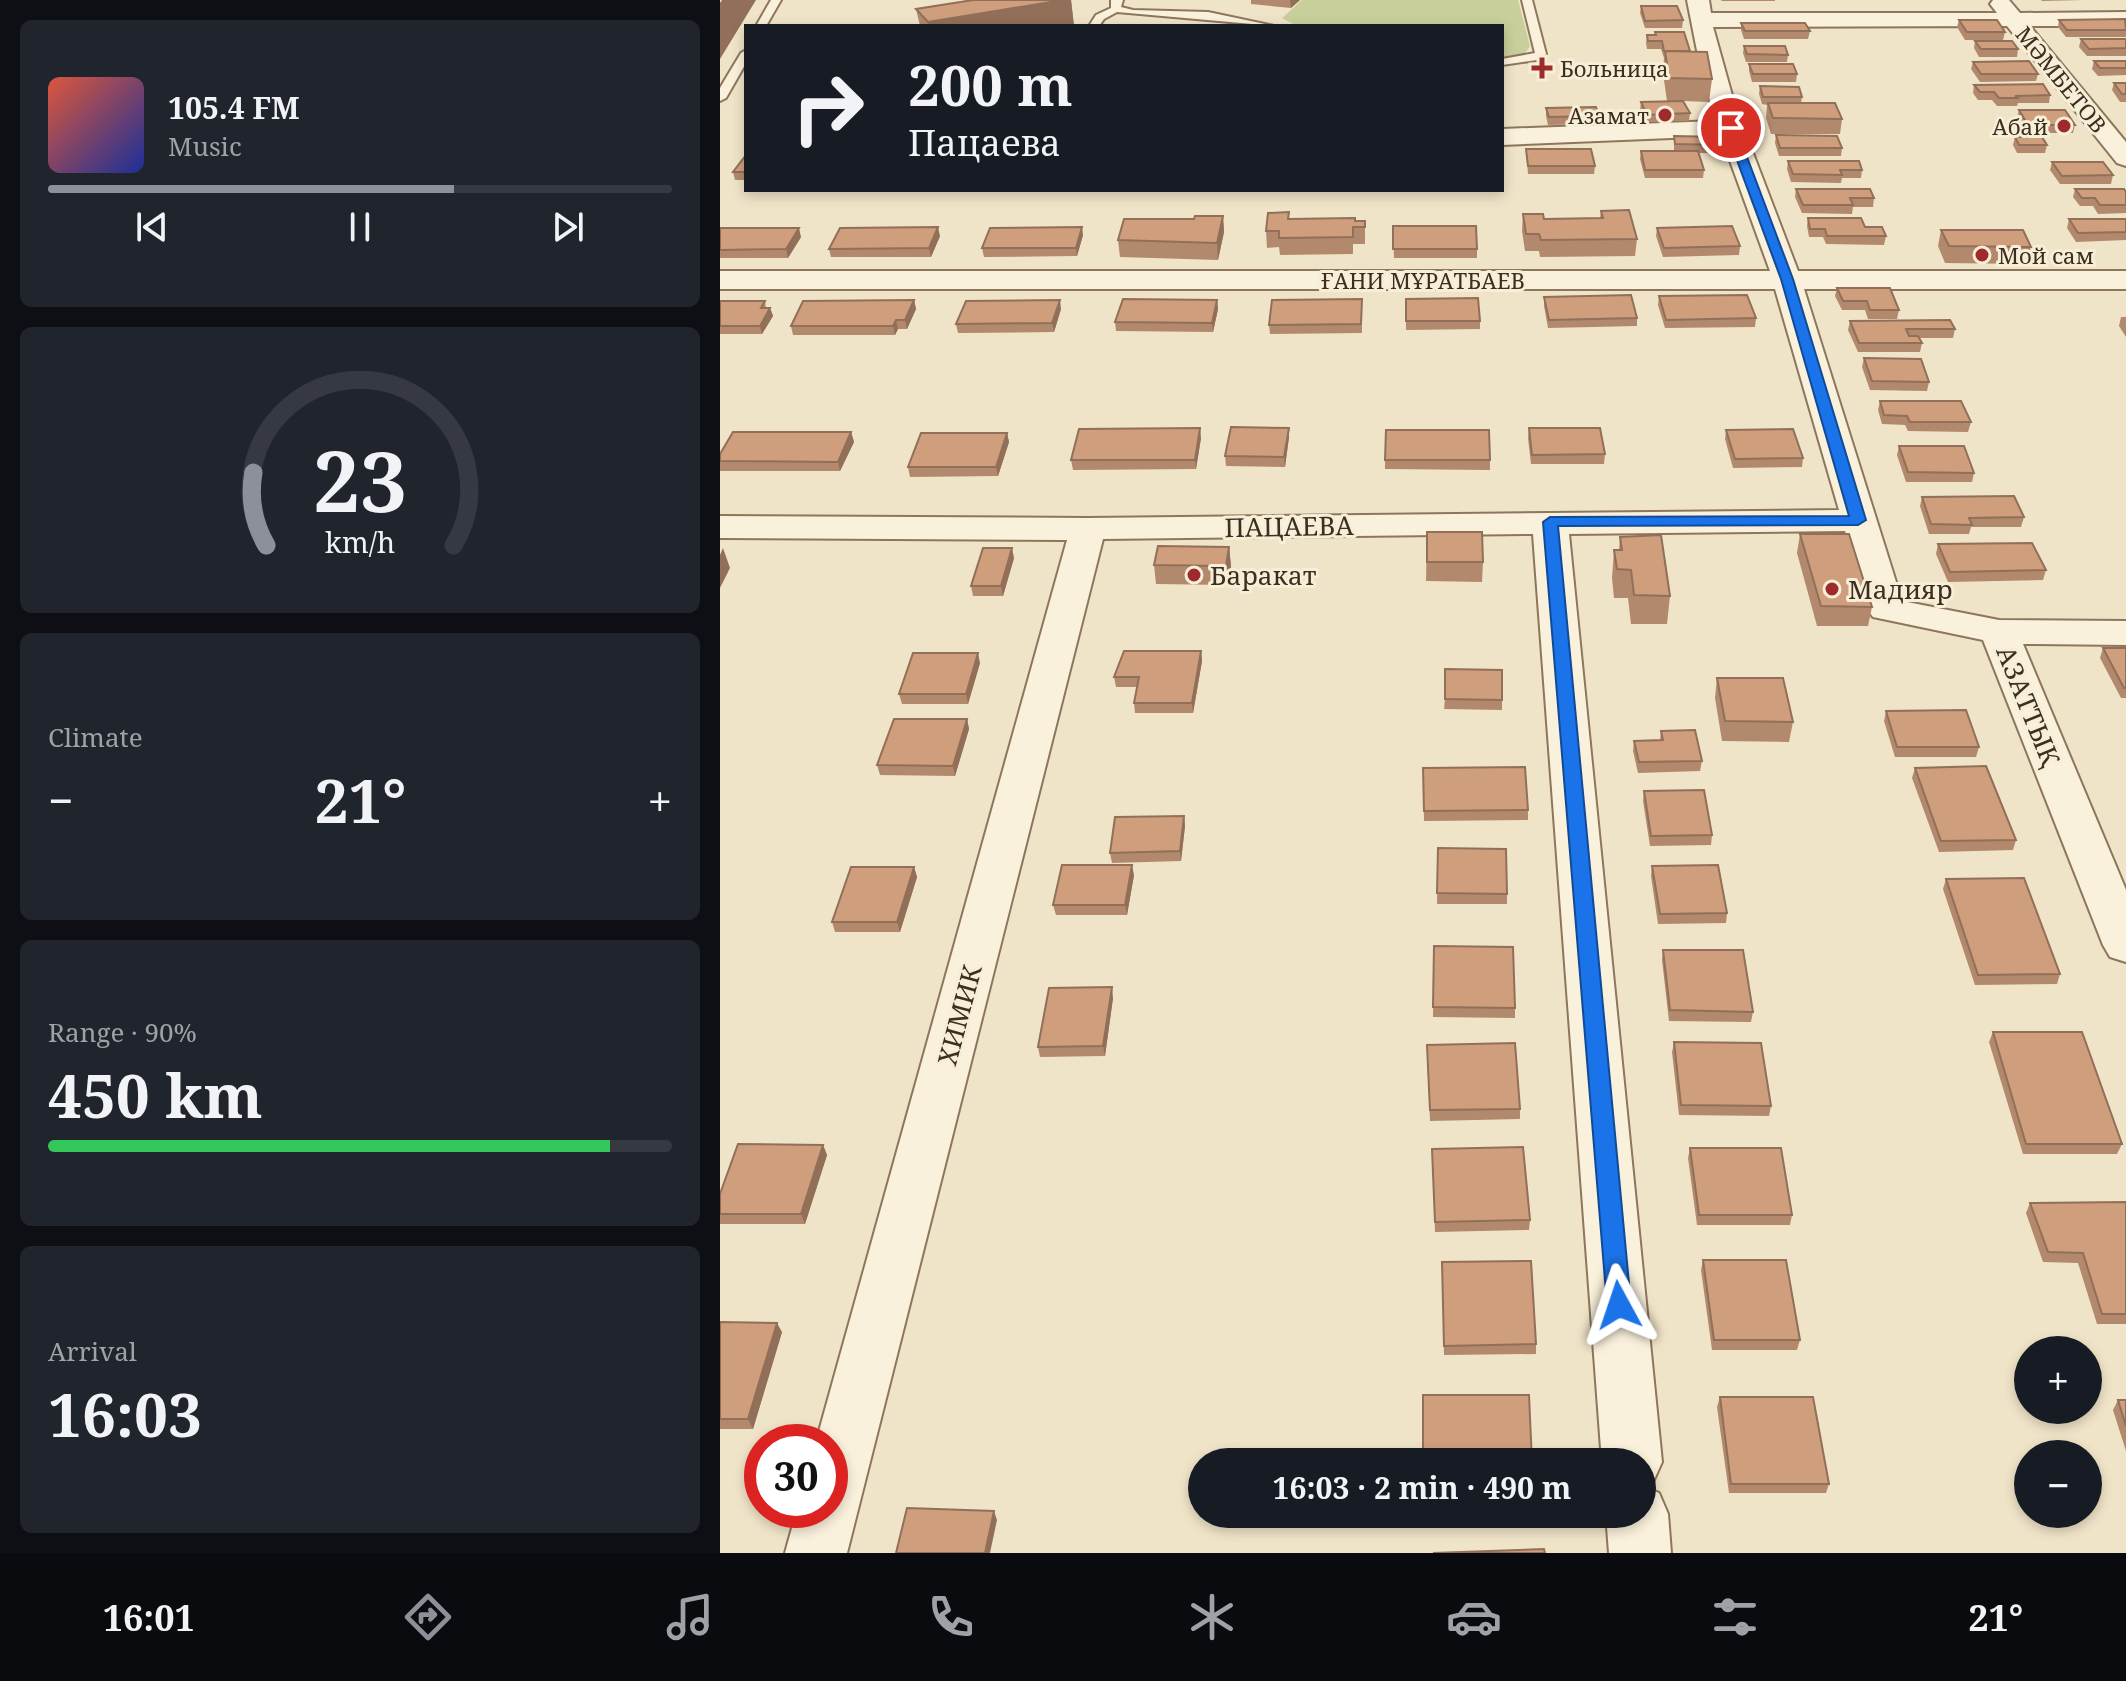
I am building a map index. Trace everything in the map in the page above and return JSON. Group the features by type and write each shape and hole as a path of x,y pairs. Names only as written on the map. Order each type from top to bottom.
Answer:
{"street":[{"name":"МӘМБЕТОВ","path":"1998,0 2126,158"},
{"path":"1700,10 2013,20 2126,19"},
{"name":"АЗАТТЫҚ","path":"1700,10 1731,128 1787,279 1886,609 1999,632 2126,945"},
{"path":"1504,137 1731,128"},
{"name":"ҒАНИ МҰРАТБАЕВ","path":"720,280 2126,280"},
{"name":"ПАЦАЕВА","path":"720,527 1088,529 1858,520"},
{"path":"1550,522 1631,1448"},
{"name":"ХИМИК","path":"848,1434 1088,529"},
{"path":"1999,632 2126,633"},
{"path":"816,1553 823,1528"},
{"path":"1638,1528 1640,1553"}],"lane":[{"path":"762,24 776,0"},
{"path":"1504,62 1521,61 1541,54 1527,0"},
{"path":"1095,24 1117,5 1133,13 1208,15 1258,24"},
{"path":"720,98 744,56"}],"green space":[{"path":"1302,0 1518,0 1530,46 1525,53 1504,57 1504,24 1293,24 1282,18"}],"building":[{"path":"973,0 1063,0 928,22 916,9"},
{"path":"1641,6 1677,6 1683,20 1645,21"},
{"path":"2125,19 2126,30 2067,30 2059,20"},
{"path":"1959,20 1997,20 2005,32 1967,32"},
{"path":"1741,23 1805,23 1810,31 1745,31"},
{"path":"1655,32 1684,32 1690,51 1664,51 1662,41 1648,41 1647,35 1656,35"},
{"path":"2081,39 2126,39 2126,48 2089,49"},
{"path":"1975,41 2012,41 2018,49 1981,49"},
{"path":"1744,46 1785,46 1788,55 1747,54"},
{"path":"1665,51 1707,52 1712,79 1669,78"},
{"path":"2029,61 2038,74 1981,74 1973,62"},
{"path":"2094,61 2126,61 2126,68 2100,68"},
{"path":"1749,64 1793,64 1797,74 1753,74"},
{"path":"2114,83 2126,83 2126,94 2122,94"},
{"path":"2043,84 2050,95 2015,96 2019,98 1999,98 1994,92 1980,92 1974,85"},
{"path":"1760,86 1799,87 1802,97 1763,97"},
{"path":"1683,101 1690,113 1647,115 1641,102"},
{"path":"1768,103 1835,103 1842,119 1773,118"},
{"path":"1596,107 1599,116 1549,117 1546,108"},
{"path":"2019,110 2065,110 2075,125 2028,125"},
{"path":"1776,135 1837,136 1842,148 1780,148"},
{"path":"1674,136 1722,137 1724,145 1675,144"},
{"path":"2015,137 2042,137 2047,145 2019,145"},
{"path":"1526,149 1591,149 1595,166 1528,166"},
{"path":"1641,151 1698,151 1704,170 1645,170"},
{"path":"744,158 744,172 733,172"},
{"path":"1788,161 1859,161 1862,170 1840,170 1842,175 1793,174"},
{"path":"2052,162 2103,162 2113,175 2062,176"},
{"path":"1796,189 1870,189 1874,198 1850,198 1853,205 1803,205"},
{"path":"2075,189 2124,189 2126,205 2100,205 2095,198 2082,198"},
{"path":"1629,210 1637,239 1541,240 1539,234 1526,234 1523,214 1543,214 1544,219 1603,218 1601,211"},
{"path":"1289,212 1288,219 1355,218 1355,221 1365,221 1365,227 1353,227 1353,237 1279,238 1279,231 1266,231 1268,213"},
{"path":"1195,216 1223,216 1217,243 1118,240 1124,219 1194,219"},
{"path":"1808,218 1861,218 1865,227 1882,227 1886,236 1827,236 1825,229 1810,229"},
{"path":"2069,219 2126,219 2126,232 2078,233"},
{"path":"1393,226 1476,226 1477,249 1393,249"},
{"path":"1732,226 1740,246 1664,248 1657,228"},
{"path":"938,227 929,248 829,249 840,228"},
{"path":"1082,227 1076,248 982,248 990,228"},
{"path":"720,228 799,228 786,249 720,250"},
{"path":"1941,230 2023,230 2031,247 1949,246"},
{"path":"1837,288 1890,288 1899,310 1870,310 1867,301 1843,301"},
{"path":"1631,295 1637,318 1549,320 1544,297"},
{"path":"1747,295 1756,318 1666,320 1659,296"},
{"path":"1478,298 1480,321 1406,321 1406,299"},
{"path":"1123,299 1217,300 1212,323 1115,322"},
{"path":"1362,299 1361,324 1269,325 1272,300"},
{"path":"914,300 905,320 896,320 893,326 791,326 803,301"},
{"path":"1060,300 1052,323 956,324 966,301"},
{"path":"720,301 765,301 761,308 770,308 760,326 720,326"},
{"path":"1950,320 1955,329 1906,329 1909,336 1918,336 1922,343 1859,343 1850,321"},
{"path":"1864,358 1921,359 1929,382 1872,381"},
{"path":"1880,401 1961,401 1971,422 1910,422 1907,416 1884,415"},
{"path":"1231,427 1289,428 1284,457 1225,456"},
{"path":"1200,428 1195,460 1071,460 1079,429"},
{"path":"1529,428 1600,428 1605,454 1532,455"},
{"path":"1793,429 1803,458 1735,459 1726,430"},
{"path":"1386,430 1489,430 1490,460 1385,460"},
{"path":"733,432 851,432 838,462 720,461 720,454"},
{"path":"921,433 1007,433 996,467 908,467"},
{"path":"1899,446 1964,446 1974,473 1908,472"},
{"path":"2014,496 2024,517 1969,518 1972,525 1931,524 1922,497"},
{"path":"1427,532 1482,532 1483,562 1427,562"},
{"path":"1800,534 1849,534 1872,607 1821,606"},
{"path":"1661,535 1670,596 1634,595 1631,570 1617,569 1614,550 1622,550 1620,537"},
{"path":"2032,543 2046,570 1950,572 1938,544"},
{"path":"1158,546 1229,547 1226,566 1154,565"},
{"path":"983,548 1012,548 1001,586 971,586"},
{"path":"2103,648 2126,648 2126,688 2124,688"},
{"path":"1124,651 1201,651 1192,703 1134,703 1139,677 1114,677"},
{"path":"913,653 978,653 966,694 899,694"},
{"path":"1445,669 1502,670 1502,700 1445,699"},
{"path":"1717,678 1783,678 1793,722 1725,721"},
{"path":"1966,710 1979,747 1897,747 1886,711"},
{"path":"894,719 967,719 953,766 877,765"},
{"path":"1695,730 1702,761 1639,762 1634,741 1663,740 1661,731"},
{"path":"1986,766 2016,840 1941,841 1915,768"},
{"path":"1525,767 1528,810 1424,811 1423,768"},
{"path":"1704,790 1712,835 1651,836 1644,791"},
{"path":"1184,816 1180,851 1110,853 1115,817"},
{"path":"1438,848 1506,849 1507,894 1437,893"},
{"path":"1062,865 1132,865 1125,905 1053,905"},
{"path":"1718,865 1727,913 1660,914 1652,866"},
{"path":"851,867 914,867 897,922 832,922"},
{"path":"2024,878 2060,974 1978,975 1946,879"},
{"path":"1434,946 1513,947 1515,1008 1433,1007"},
{"path":"1663,950 1743,950 1753,1012 1670,1010"},
{"path":"1112,987 1103,1046 1038,1047 1049,988"},
{"path":"1993,1032 2082,1032 2122,1144 2026,1144"},
{"path":"1674,1042 1761,1043 1771,1106 1681,1105"},
{"path":"1515,1043 1520,1109 1430,1110 1427,1045"},
{"path":"738,1144 823,1145 801,1214 720,1214 720,1194"},
{"path":"1523,1147 1530,1220 1435,1222 1432,1149"},
{"path":"1690,1148 1781,1148 1792,1215 1699,1215"},
{"path":"2126,1202 2126,1314 2102,1314 2083,1253 2048,1252 2030,1203"},
{"path":"1703,1260 1786,1260 1800,1340 1714,1340"},
{"path":"1531,1261 1536,1344 1444,1346 1442,1262"},
{"path":"720,1322 777,1323 748,1419 720,1419"},
{"path":"1423,1395 1529,1395 1531,1448 1423,1448"},
{"path":"1720,1397 1813,1397 1829,1484 1731,1484"},
{"path":"2118,1400 2126,1400 2126,1426"},
{"path":"907,1508 994,1511 985,1553 896,1553"},
{"path":"1544,1549 1545,1553 1433,1553"}],"place":[{"name":"Больница","path":"1542,68"},
{"name":"Азамат","path":"1665,115"},
{"name":"Абай","path":"2064,126"},
{"name":"Мой сам","path":"1982,255"},
{"name":"Баракат","path":"1194,575"},
{"name":"Мадияр","path":"1832,589"}],"route":[{"path":"1619,1305 1550,522 1858,520 1787,279 1731,128"}]}
